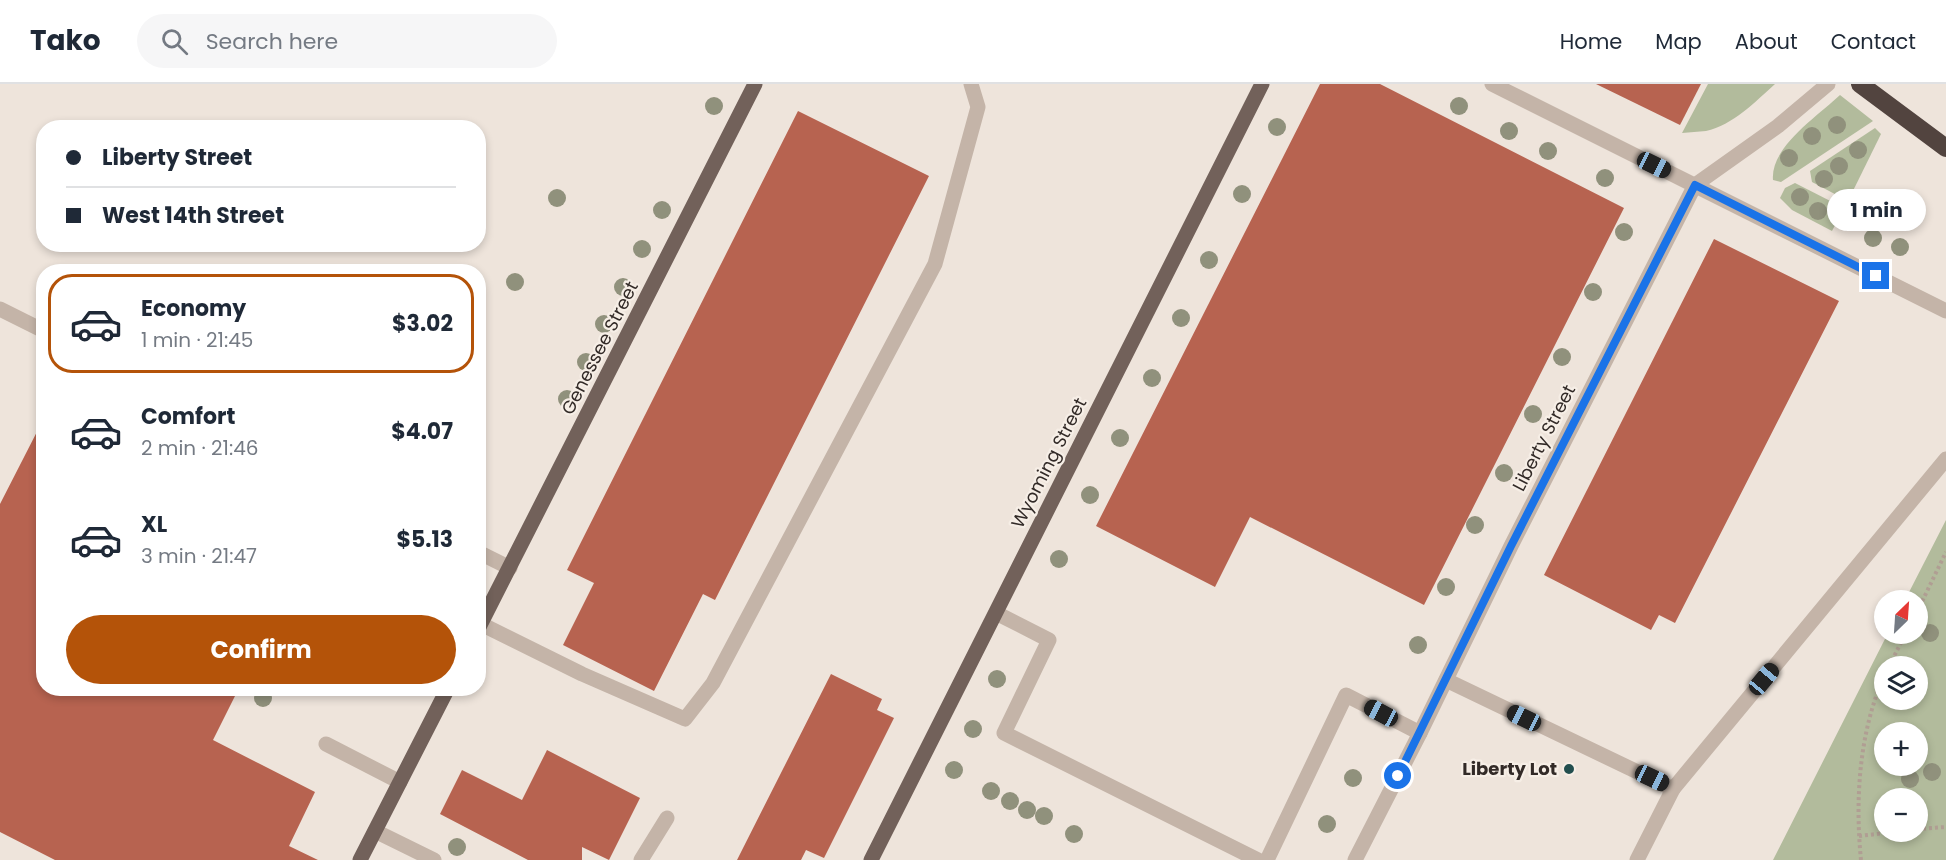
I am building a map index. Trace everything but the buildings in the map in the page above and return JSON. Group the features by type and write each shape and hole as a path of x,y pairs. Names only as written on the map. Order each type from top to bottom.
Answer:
{"highway":[{"path":"1860,84 1946,148"}],"main road":[{"name":"Genessee Street","path":"486,615 755,84"},
{"name":"Wyoming Street","path":"871,860 1262,84"},
{"path":"360,860 444,696"}],"street":[{"path":"486,630 685,719 713,683 935,264 978,107 971,84"},
{"path":"1492,84 1946,311"},
{"name":"Liberty Street","path":"1355,860 1511,546 1695,185 1778,126 1828,84"},
{"path":"0,309 36,327"},
{"path":"1637,860 1673,789 1946,459"},
{"path":"486,556 510,568"},
{"path":"996,613 1048,640 1004,733 1258,860"},
{"path":"1446,680 1673,789"},
{"path":"1266,860 1346,695 1420,733"},
{"path":"326,744 400,782"},
{"path":"641,860 667,818"},
{"path":"375,831 434,860"}],"path":[{"path":"1928,590 1946,552"},
{"path":"1861,860 1858,806 1863,748 1874,699"},
{"path":"1928,828 1946,826"},
{"path":"1859,836 1874,834"}],"green space":[{"path":"1708,84 1775,84 1743,112 1725,124 1706,131 1682,133"},
{"path":"1840,95 1873,121 1781,182 1773,180 1774,168 1787,144 1808,122"},
{"path":"1875,128 1881,134 1848,201 1812,182 1810,171"},
{"path":"1795,183 1844,208 1832,231 1792,210 1780,198 1785,188"},
{"path":"1946,520 1946,860 1773,860 1874,661 1874,710 1928,710 1928,656 1876,656 1882,644 1928,644 1928,590 1910,590"}],"place":[{"name":"Liberty Lot","path":"1569,769"}],"route":[{"path":"1398,776 1511,546 1695,185 1876,276"}]}
